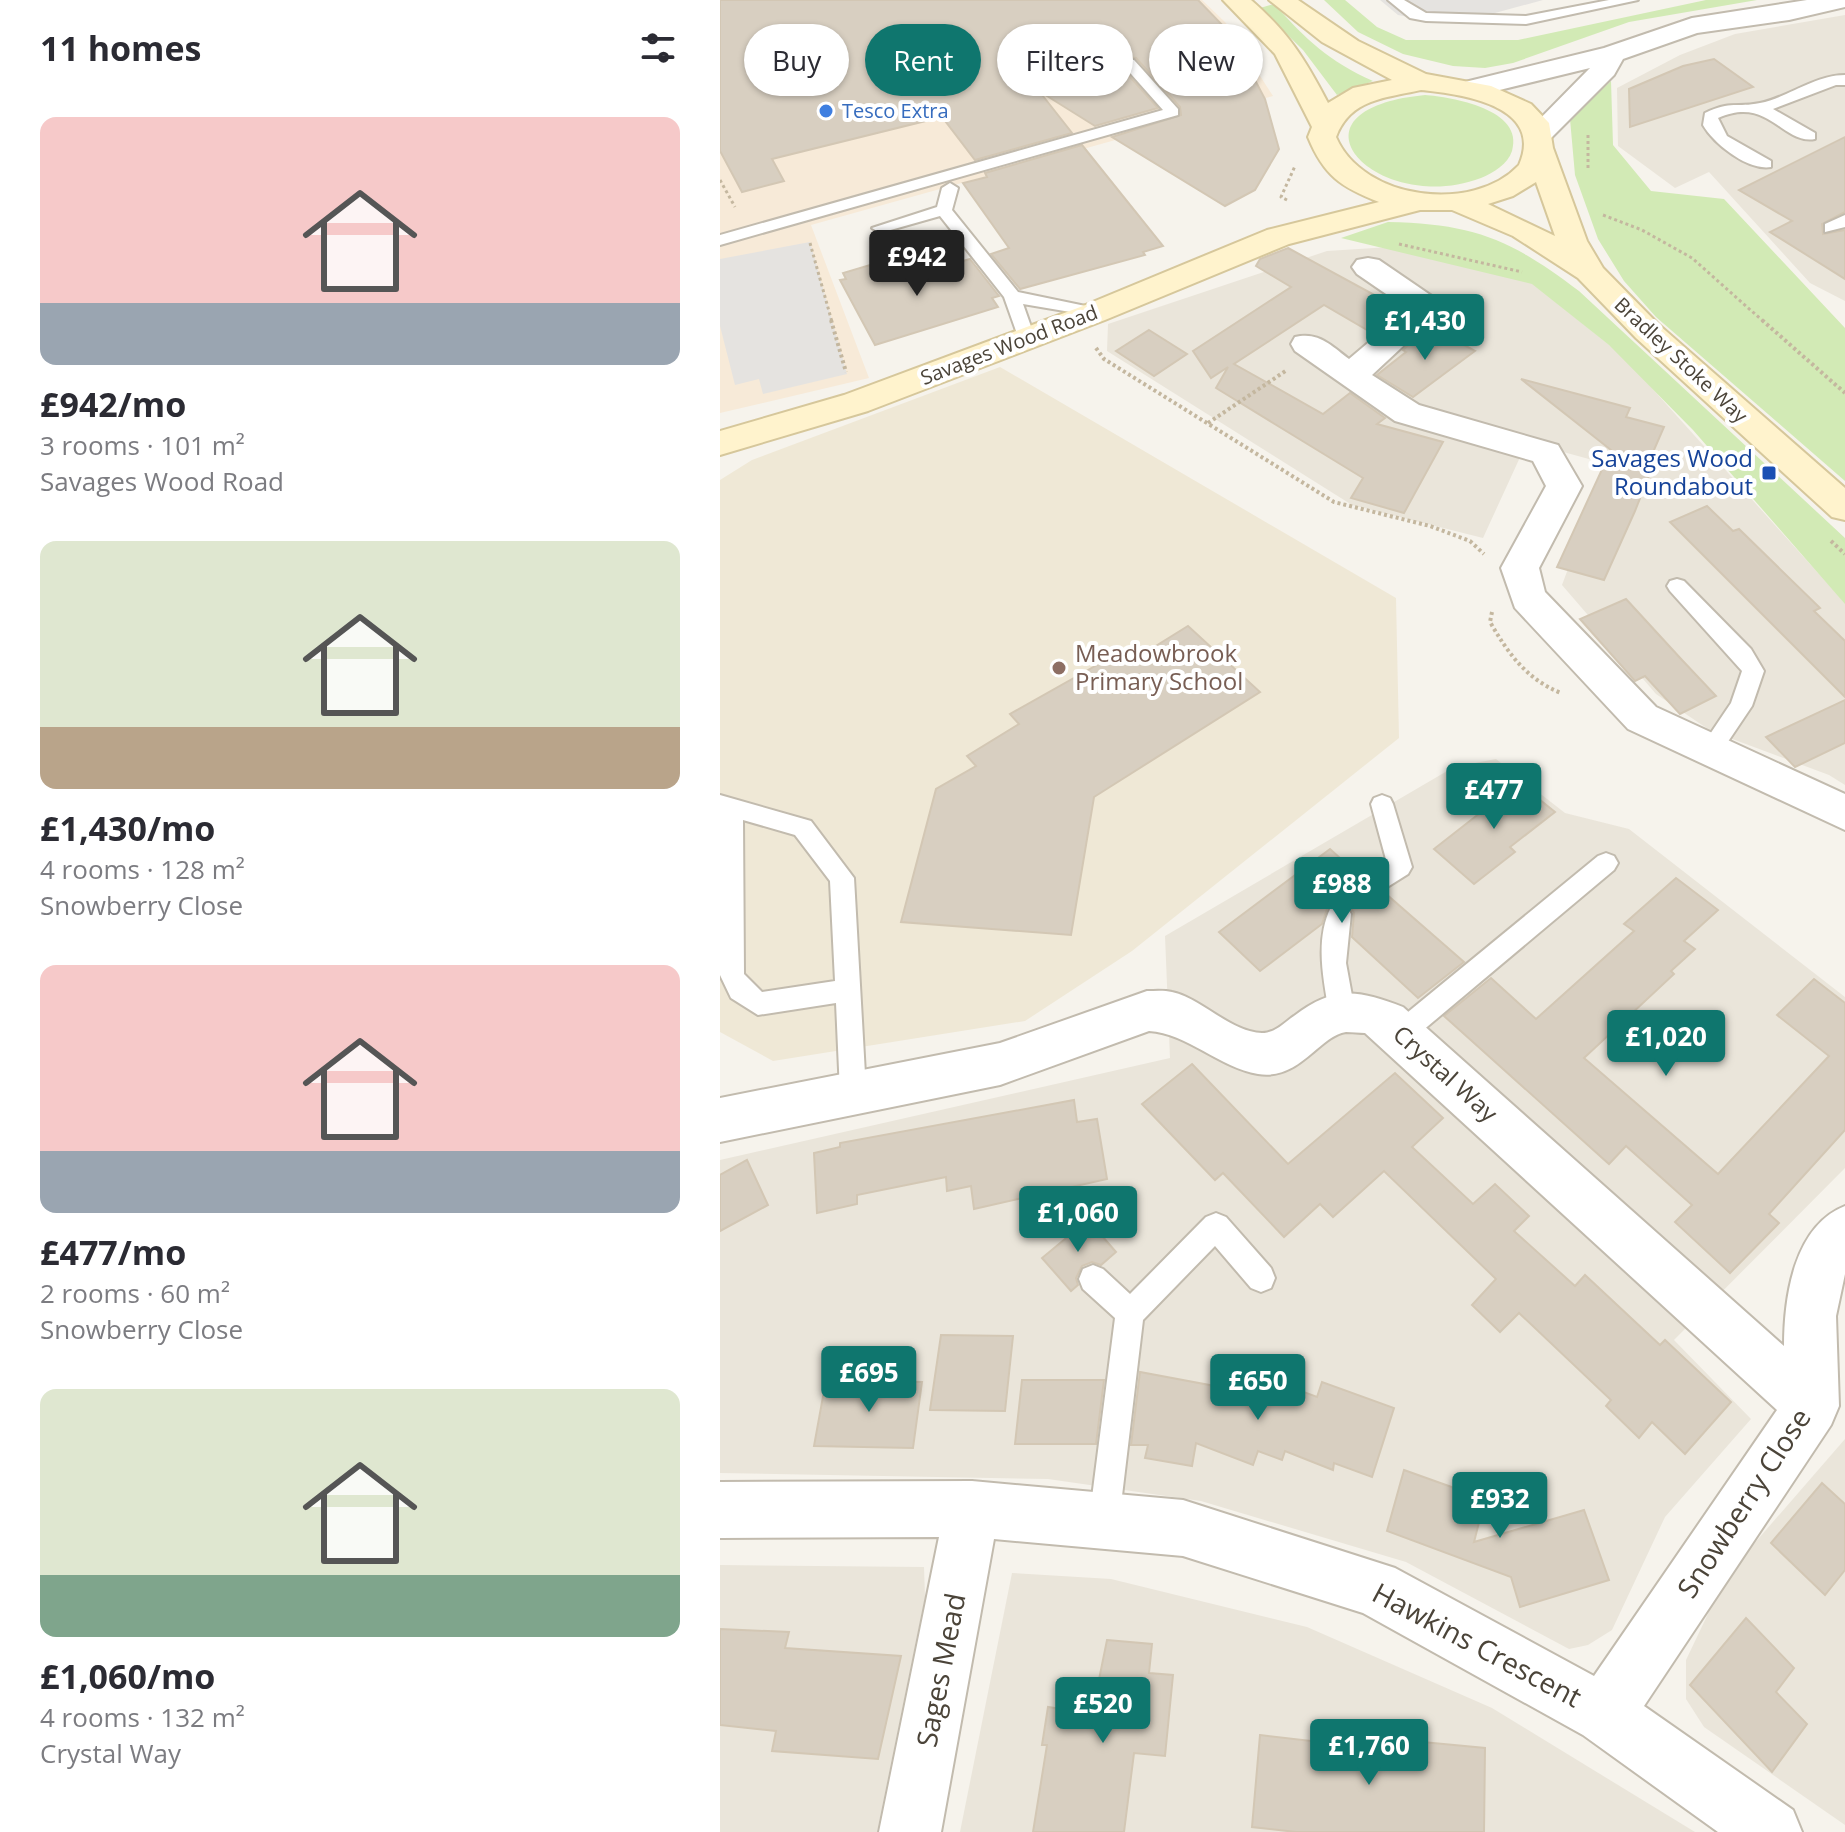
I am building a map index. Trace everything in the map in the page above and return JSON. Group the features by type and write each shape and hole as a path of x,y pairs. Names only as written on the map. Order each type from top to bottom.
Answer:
{"street":[{"path":"1236,0 1274,34 1288,52 1324,124"},
{"path":"1282,0 1319,32 1347,49 1421,82"},
{"path":"1475,88 1613,54 1692,26 1789,12 1839,0"},
{"path":"1540,142 1517,107 1475,88 1421,82 1388,85 1360,94 1338,107 1324,124 1320,184 1358,185 1415,202 1458,202 1502,191 1522,179 1535,165 1540,142 1604,69 1613,54"},
{"name":"Bradley Stoke Way","path":"1540,142 1572,241 1590,273"},
{"name":"Savages Wood Road","path":"1278,237 1320,184"},
{"name":"Savages Wood Road","path":"726,445 856,403 1084,316 1278,237 1415,202"},
{"name":"Bradley Stoke Way","path":"1458,202 1524,230 1590,273 1647,331 1845,508"},
{"path":"1350,376 1428,308 1368,267"},
{"path":"1312,347 1407,413 1546,453 1564,486 1520,568 1528,598 1642,718 1845,813"},
{"path":"720,1120 1000,1064 1086,1036 1147,1011 1171,1012 1216,1037 1260,1054 1286,1049 1322,1021 1342,1012"},
{"name":"Crystal Way","path":"1342,1012 1366,1013 1387,1021 1812,1406"},
{"name":"Snowberry Close","path":"1604,1714 1812,1406 1810,1316 1823,1259 1845,1230"},
{"name":"Hawkins Crescent","path":"720,1510 972,1509 1183,1528 1375,1588 1604,1714 1771,1832"},
{"name":"Sages Mead","path":"910,1832 972,1509"}],"lane":[{"path":"1395,0 1415,15 1426,17 1526,20 1631,0"},
{"path":"720,240 1173,112 1133,67"},
{"path":"1765,164 1717,135 1709,121 1710,116 1730,107 1761,108 1841,82"},
{"path":"1761,108 1809,136"},
{"path":"944,210 950,188"},
{"path":"880,228 944,210"},
{"path":"944,210 1012,296 1026,338"},
{"path":"1012,296 1084,316"},
{"path":"1677,586 1744,655 1753,671 1741,706 1711,749"},
{"path":"1373,886 1400,867 1382,804"},
{"path":"849,990 758,1004 740,990 732,974 725,805 803,828 842,878 849,990 853,1092"},
{"path":"1400,1034 1606,863"},
{"path":"1339,914 1333,932 1333,963 1342,1012"},
{"path":"1104,1521 1130,1313 1216,1226 1261,1278"},
{"path":"1093,1279 1130,1313"}],"path":[{"path":"1588,126 1588,172"},
{"path":"720,180 758,247 809,239 856,403"},
{"path":"1594,211 1642,230 1692,258 1845,393"},
{"path":"1084,316 1104,359 1334,502 1430,526 1470,541 1491,561"},
{"path":"1208,423 1312,347"},
{"path":"1494,607 1490,622 1510,657 1542,687 1570,696"}],"shaded area":[{"path":"720,0 1202,0 1226,23 1149,24 1149,96 1263,96 1263,80 1273,96 811,225 869,378 720,413"},
{"path":"1380,0 1543,0 1462,22 1435,22 1398,15"},
{"path":"1845,15 1845,301 1810,283 1709,172 1675,188 1618,146 1617,88 1680,55 1735,34"},
{"path":"810,242 847,374 763,394 759,379 735,385 720,326 720,259"},
{"path":"1390,247 1528,280 1623,356 1845,603 1845,785 1829,775 1711,731 1656,694 1562,585 1607,464 1527,442 1483,538 1352,505 1107,351 1108,324 1327,251"},
{"name":"Meadowbrook Primary School","path":"1000,367 1396,598 1399,738 1132,951 1025,1021 773,1061 720,1032 720,480 752,460"},
{"path":"1496,759 1565,813 1629,829 1845,997 1845,1168 1674,1340 1751,1419 1665,1517 1612,1630 1588,1645 1569,1649 1406,1562 1201,1501 1048,1479 720,1473 720,1160 1170,1058 1165,936 1454,767"},
{"path":"1845,1439 1845,1825 1704,1727 1686,1699 1686,1660 1726,1576"},
{"path":"720,1565 924,1567 925,1597 877,1832 720,1832"},
{"path":"1012,1573 1111,1579 1307,1627 1492,1708 1695,1832 960,1832"}],"green space":[{"path":"1324,0 1345,0 1377,27 1406,40 1518,40 1706,0 1757,0 1629,22 1513,63 1485,68 1453,66 1403,54 1358,32"},
{"path":"1274,4 1319,48 1343,66 1373,81 1337,95 1303,50 1260,8"},
{"path":"1611,81 1613,145 1651,191 1724,199 1845,328 1845,481 1656,317 1624,281 1598,239 1575,175 1570,119"},
{"path":"1425,95 1467,103 1497,115 1508,125 1513,137 1512,151 1504,164 1481,178 1443,186 1407,184 1378,173 1357,157 1349,138 1355,120 1380,104"},
{"path":"1388,222 1445,226 1490,238 1532,259 1579,291 1845,538 1845,604 1693,430 1609,345 1532,284 1341,238"}],"building":[{"path":"720,0 1198,0 1221,24 1149,24 1149,72 1133,58 1133,24 997,24 997,96 1043,96 1072,133 975,160 942,117 772,159 784,181 742,192 720,151"},
{"path":"1714,59 1753,87 1630,127 1629,89 1683,66"},
{"path":"1133,80 1158,108 1095,126 1047,96 1133,96"},
{"path":"1263,95 1279,149 1255,190 1225,206 1112,137 1181,115 1180,107 1170,96"},
{"path":"1845,137 1845,212 1822,224 1823,234 1845,230 1845,279 1770,232 1792,221 1739,190"},
{"path":"1082,145 1163,246 1143,252 1145,255 1020,289 991,254 1009,248 963,183 987,177 985,173"},
{"path":"1288,248 1402,310 1374,334 1324,305 1234,364 1323,414 1350,393 1385,418 1377,424 1443,442 1404,513 1351,498 1363,478 1216,388 1228,367 1211,378 1193,351 1291,287 1256,266 1260,259"},
{"path":"970,259 999,296 992,298 998,307 875,345 840,280 846,279 843,273 877,263 884,276 904,270 908,277"},
{"path":"1429,326 1475,351 1413,397 1377,375 1406,352 1403,350"},
{"path":"1149,330 1187,354 1154,376 1116,351"},
{"path":"1521,379 1630,408 1626,417 1664,427 1647,466 1652,468 1604,580 1557,567 1611,450"},
{"path":"1707,506 1733,531 1739,529 1820,608 1814,611 1845,641 1845,697 1670,522"},
{"path":"1626,599 1716,696 1680,714 1645,676 1635,681 1580,619"},
{"path":"1188,626 1260,692 1094,797 1071,935 901,922 936,789 976,766 967,756 1019,724 1010,714 1129,647 1138,657"},
{"path":"1845,700 1845,743 1795,767 1766,737"},
{"path":"1514,779 1555,812 1510,847 1515,852 1474,884 1434,849 1480,813 1475,809"},
{"path":"1330,849 1362,878 1358,887 1364,896 1372,899 1386,894 1464,962 1418,998 1352,937 1354,913 1348,904 1340,901 1328,906 1322,924 1260,971 1219,932"},
{"path":"1676,878 1718,910 1684,941 1695,949 1671,971 1674,974 1584,1058 1718,1174 1829,1056 1777,1015 1814,979 1845,1003 1845,1130 1769,1214 1779,1223 1730,1273 1675,1222 1692,1205 1626,1146 1609,1164 1444,1016 1491,978 1536,1019 1634,931 1624,924"},
{"path":"1192,1064 1288,1164 1395,1073 1443,1118 1412,1147 1473,1204 1495,1184 1529,1216 1514,1231 1575,1286 1585,1275 1660,1345 1665,1340 1731,1402 1685,1454 1652,1422 1639,1438 1606,1406 1611,1400 1519,1313 1500,1332 1472,1305 1496,1279 1384,1171 1333,1217 1320,1204 1284,1237 1223,1173 1215,1180 1142,1104"},
{"path":"1074,1100 1077,1122 1097,1119 1107,1179 974,1209 971,1186 947,1191 946,1177 857,1195 857,1204 817,1213 814,1153 840,1147 840,1143"},
{"path":"747,1160 768,1205 720,1231 720,1175"},
{"path":"1088,1220 1116,1252 1101,1265 1092,1262 1082,1266 1076,1278 1078,1285 1071,1291 1042,1258"},
{"path":"941,1335 1013,1336 1005,1411 930,1410"},
{"path":"1239,1368 1317,1397 1322,1382 1394,1408 1372,1477 1334,1463 1333,1470 1285,1451 1282,1460 1258,1451 1253,1465 1196,1443 1192,1466 1145,1458 1148,1445 1131,1445 1140,1372 1231,1389"},
{"path":"826,1380 922,1382 913,1448 814,1446"},
{"path":"1022,1380 1104,1380 1096,1444 1015,1444"},
{"path":"1404,1470 1485,1499 1474,1542 1584,1510 1609,1580 1520,1607 1511,1577 1387,1531"},
{"path":"1822,1483 1845,1504 1845,1570 1825,1595 1771,1543"},
{"path":"1746,1618 1794,1668 1776,1692 1807,1724 1772,1772 1690,1685"},
{"path":"720,1629 789,1632 785,1648 901,1656 878,1759 772,1751 776,1731 720,1725"},
{"path":"1107,1640 1152,1644 1149,1673 1173,1675 1165,1756 1134,1753 1124,1832 1033,1832 1047,1745 1042,1745 1048,1707 1092,1714"},
{"path":"1260,1735 1380,1749 1381,1738 1485,1748 1484,1832 1296,1832 1252,1827"}],"place":[{"name":"Tesco Extra","path":"826,111"},
{"name":"Savages Wood Roundabout","path":"1769,473"},
{"name":"Meadowbrook Primary School","path":"1059,668"}]}
